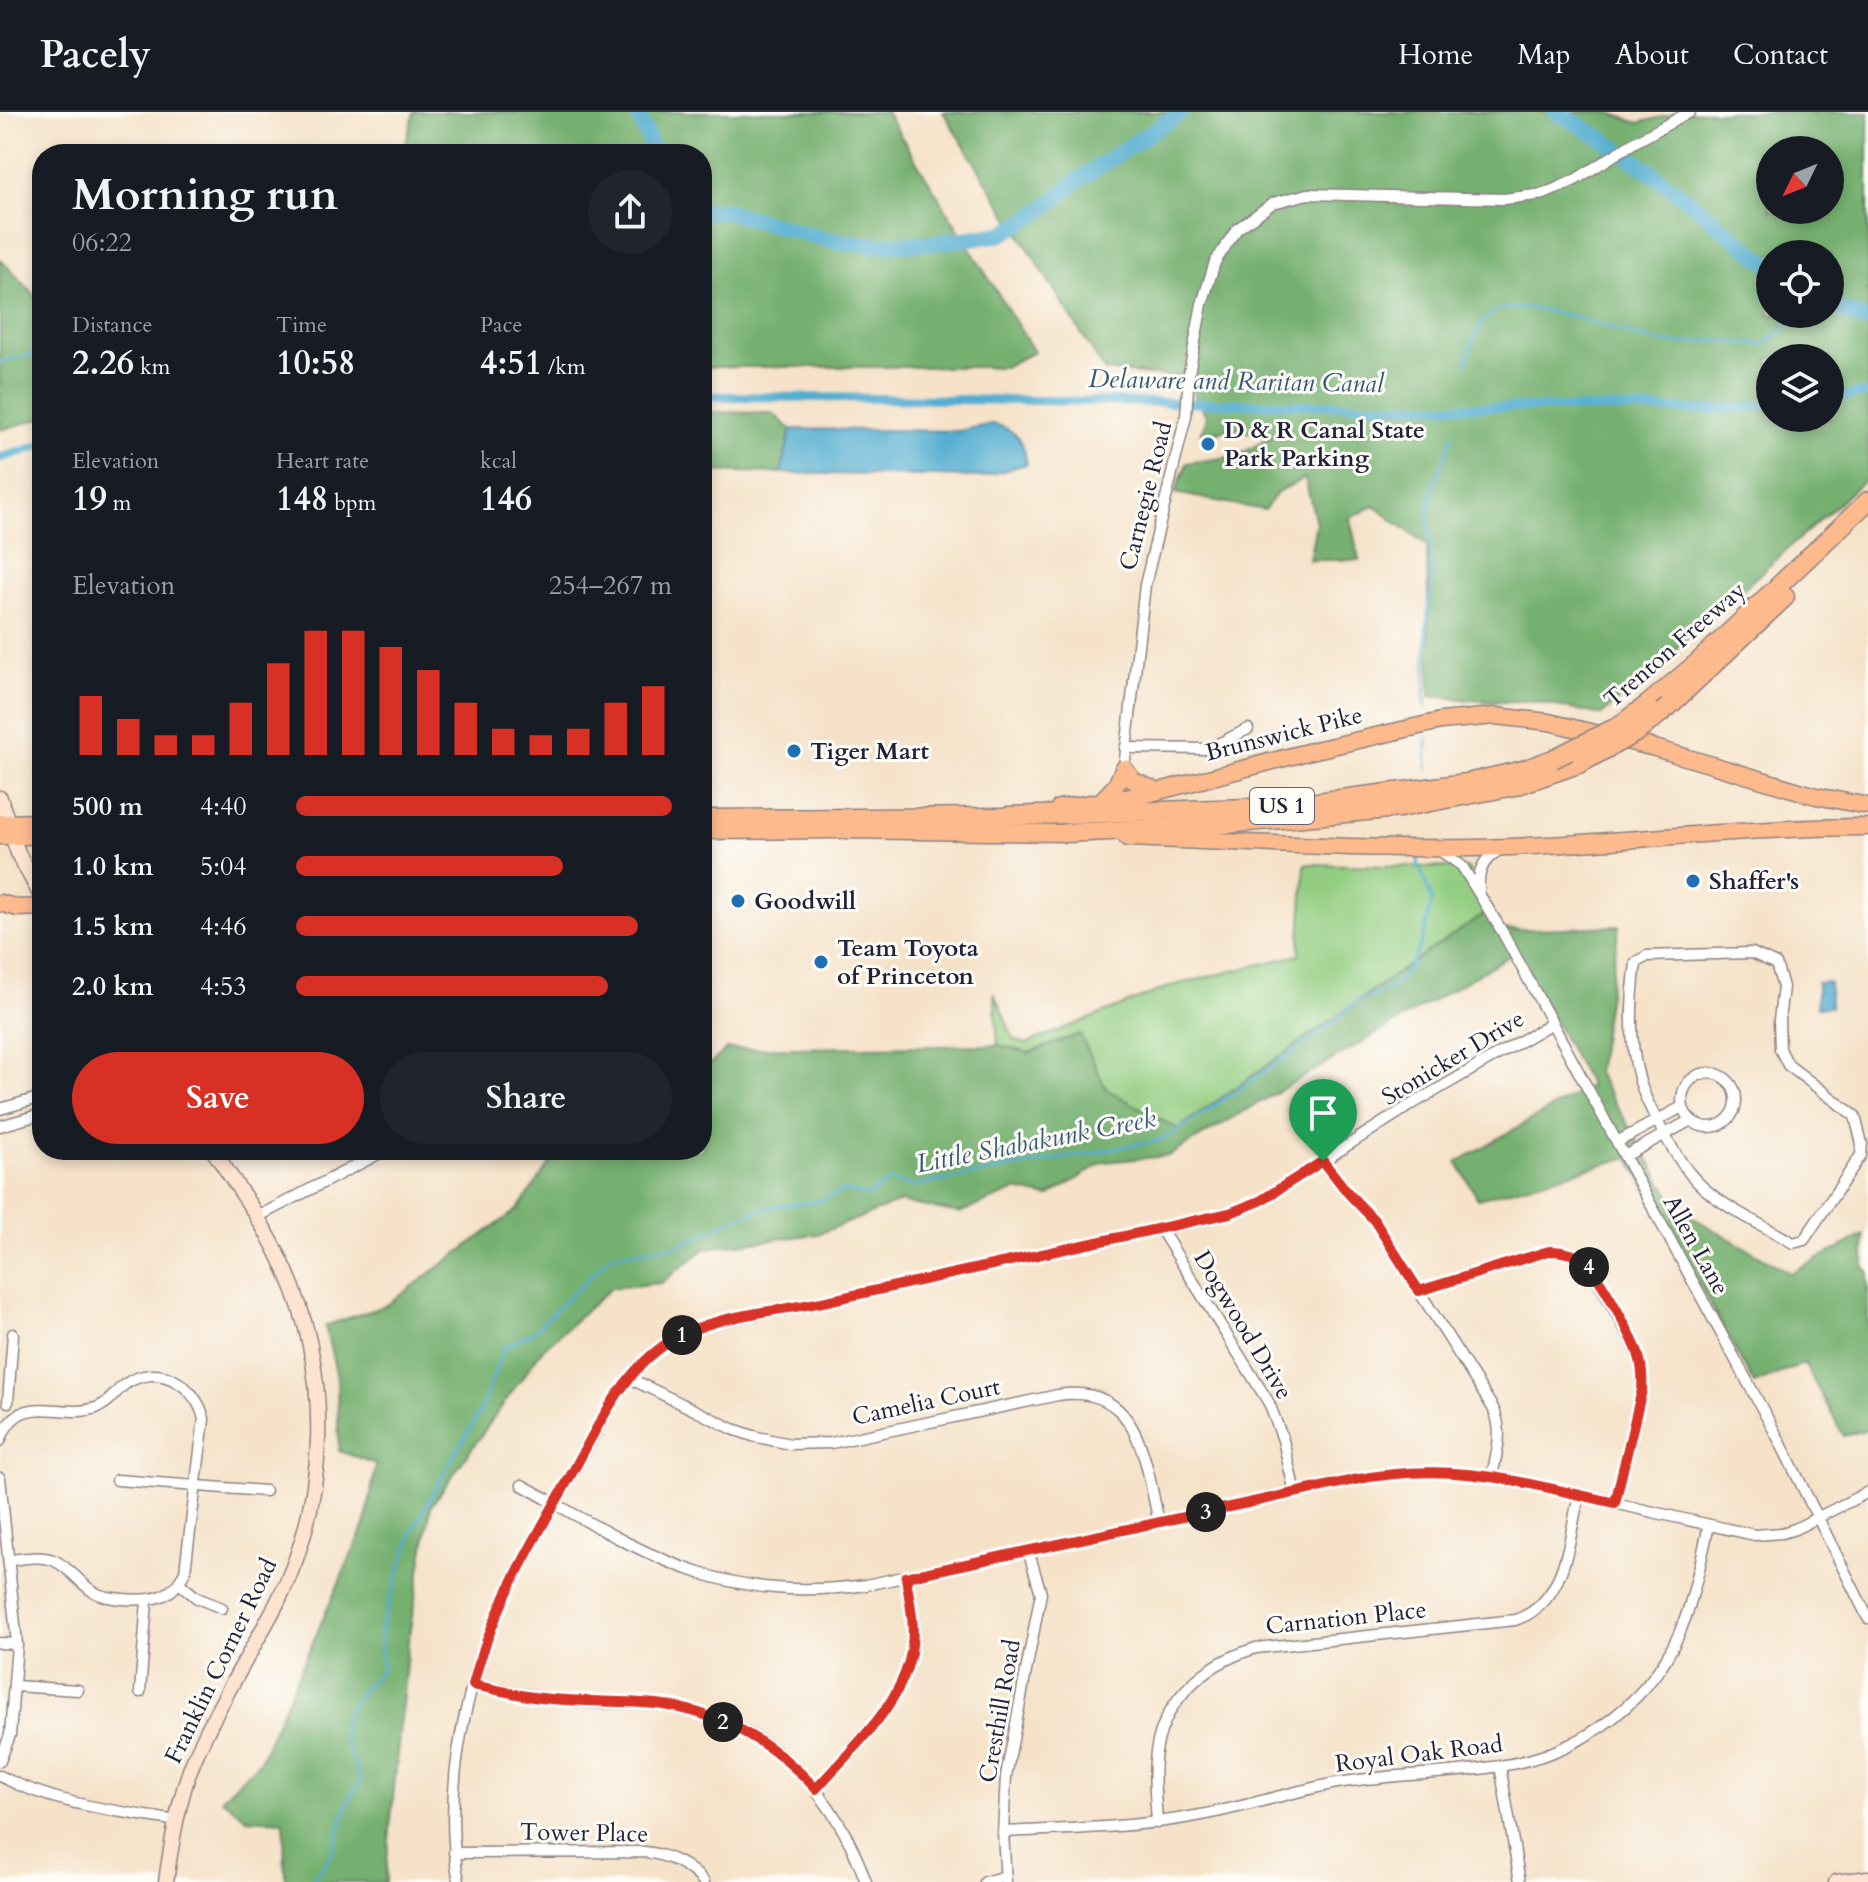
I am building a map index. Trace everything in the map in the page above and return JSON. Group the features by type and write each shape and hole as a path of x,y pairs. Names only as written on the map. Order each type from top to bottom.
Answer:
{"highway":[{"name":"Trenton Freeway","path":"1007,816 1278,807 1467,783 1523,770 1553,759 1617,727 1647,705 1697,663 1868,501"},
{"name":"Trenton Freeway","path":"1066,833 1196,827 1399,808 1515,786 1581,763 1637,732 1668,707 1868,518"}],"main road":[{"name":"Brunswick Pike","path":"712,818 1007,816 1158,791 1441,721 1495,716 1549,722 1655,748 1816,796 1868,806"},
{"path":"1101,801 1116,785 1124,768 1134,781 1158,791"},
{"path":"0,798 5,829 32,879"},
{"path":"5,829 32,824"},
{"path":"1066,833 1292,846 1408,849 1508,847 1750,829 1868,827"},
{"path":"5,829 32,834"},
{"name":"US 1","path":"712,831 1066,833"},
{"path":"0,903 18,908 32,907"},
{"name":"Franklin Corner Road","path":"166,1882 185,1788 200,1747 278,1601 294,1563 314,1484 318,1402 310,1347 285,1269 257,1217 220,1160"},
{"path":"1836,1882 1868,1878"}],"street":[{"name":"Carnegie Road","path":"1124,768 1150,554 1186,416 1189,373 1210,274 1219,253 1237,229 1263,208 1294,196 1325,192 1521,199 1552,192 1690,112"},
{"path":"1125,748 1208,749 1248,729"},
{"path":"1480,896 1481,868 1491,854 1508,847"},
{"name":"Allen Lane","path":"1430,848 1458,861 1480,896 1777,1436 1868,1618"},
{"path":"1752,953 1776,964 1783,987 1779,1020 1780,1049 1788,1065 1855,1116 1865,1144 1814,1227 1804,1240 1793,1243 1721,1201 1692,1176 1658,1120 1639,1080 1632,992 1636,963 1647,956 1752,953"},
{"name":"Stonicker Drive","path":"459,1882 454,1853 454,1776 486,1639 500,1604 629,1378 663,1346 707,1325 1244,1208 1409,1106 1552,1023"},
{"path":"1716,1074 1731,1084 1735,1109 1724,1123 1708,1128 1691,1120 1682,1107 1684,1088 1698,1076 1716,1074"},
{"path":"0,1109 32,1101"},
{"path":"28,1102 32,1107"},
{"path":"1617,1142 1682,1107"},
{"path":"0,1126 32,1117"},
{"path":"1625,1156 1691,1120"},
{"path":"257,1217 367,1160"},
{"path":"1323,1161 1374,1220 1497,1417 1500,1437 1492,1475"},
{"name":"Dogwood Drive","path":"1160,1228 1269,1403 1283,1440 1295,1493"},
{"path":"1419,1291 1549,1251 1569,1253 1586,1263 1632,1341 1643,1377 1615,1503"},
{"path":"13,1334 4,1402 19,1415"},
{"path":"0,1441 7,1426 19,1415 43,1407 93,1409 109,1401 125,1385 154,1375 174,1379 197,1398 204,1419 185,1571 179,1583 164,1597 147,1601 99,1595 52,1560 34,1557 9,1560"},
{"name":"Camelia Court","path":"629,1378 733,1429 790,1444 831,1443 1058,1395 1097,1397 1119,1410 1134,1428 1159,1522"},
{"path":"522,1485 649,1555 687,1571 752,1587 809,1590 866,1585 1406,1471 1437,1470 1492,1475 1755,1535 1795,1529 1868,1492"},
{"path":"0,1478 2,1522 17,1644 9,1741 0,1761"},
{"path":"117,1480 265,1491"},
{"name":"Carnation Place","path":"1157,1823 1154,1773 1158,1742 1175,1704 1203,1673 1234,1655 1256,1648 1527,1617 1545,1604 1557,1585 1579,1495"},
{"name":"Royal Oak Road","path":"1003,1832 1157,1823 1367,1778 1500,1766 1543,1756 1586,1737 1624,1710 1666,1658 1685,1619 1709,1525"},
{"name":"Cresthill Road","path":"1006,1879 1003,1832 1009,1753 1040,1604 1040,1582 1028,1550"},
{"path":"816,1789 889,1705 905,1676 913,1627 906,1577"},
{"path":"179,1583 197,1598 222,1608"},
{"path":"140,1692 147,1601"},
{"path":"0,1643 17,1644"},
{"path":"473,1685 533,1697 655,1704 697,1712 763,1742 816,1789 844,1830 866,1882"},
{"path":"14,1686 78,1690"},
{"path":"1500,1766 1520,1882"},
{"path":"0,1776 70,1803 178,1821"},
{"name":"Tower Place","path":"454,1853 645,1852 682,1863 704,1882"},
{"path":"985,1882 1006,1879"}],"green space":[{"path":"414,112 886,112 1034,352 1004,367 712,367 712,144 406,144"},
{"path":"943,112 1609,112 1638,123 1681,112 1868,112 1868,477 1602,715 1536,702 1491,702 1430,696 1427,545 1374,506 1350,518 1359,560 1309,560 1316,523 1305,478 1278,492 1264,510 1175,493 1187,463 1237,456 1271,438 1236,429 1201,434 1207,417 1182,373 1177,377 1105,371"},
{"path":"0,259 32,293 32,421 0,430"},
{"path":"712,412 772,413 791,429 781,473 712,471"},
{"path":"1305,864 1468,868 1490,911 1427,952 1178,1129 1106,1089 1080,1034 1029,1053 998,1045 994,993 1014,1040 1026,1044 1171,986 1299,955"},
{"path":"1490,911 1501,930 1619,926 1597,1073 1678,1209 1790,1273 1864,1235 1864,1268 1868,1271 1868,1429 1844,1436 1804,1363 1754,1384 1629,1157 1478,1199 1457,1162 1590,1086 1516,952 1168,1156 1104,1162 1048,1197 1016,1190 959,1213 900,1202 818,1234 706,1248 661,1283 611,1288 541,1351 431,1506 408,1641 385,1882 285,1882 284,1821 247,1819 221,1799 260,1761 366,1522 376,1464 339,1451 337,1377 325,1326 387,1305 518,1209 552,1160 712,1160 712,1062 727,1049 998,1045 1029,1053 1080,1034 1106,1089 1178,1129 1427,952"}],"water":[{"path":"992,424 1007,429 1017,437 1024,449 1026,464 983,477 781,473 791,429 958,431"},
{"path":"1829,982 1830,1007 1817,1007 1817,983"}],"waterway":[{"path":"637,112 651,144"},
{"path":"712,212 722,210 829,240 872,245 933,243 1002,234 1042,210 1077,181 1181,112"},
{"path":"1556,112 1640,165 1756,255"},
{"name":"Little Shabakunk Creek","path":"1467,363 1479,328 1486,318 1500,310 1544,310 1658,342 1714,341 1763,345 1785,328"},
{"path":"1844,311 1868,321"},
{"path":"0,362 32,354"},
{"name":"Delaware and Raritan Canal","path":"1844,396 1868,393"},
{"name":"Delaware and Raritan Canal","path":"712,396 1711,410 1756,406"},
{"name":"Little Shabakunk Creek","path":"1425,707 1426,630 1432,575 1428,515 1432,490 1453,436"},
{"name":"Delaware and Raritan Canal","path":"0,458 32,448"},
{"name":"Little Shabakunk Creek","path":"1427,737 1427,767"},
{"name":"Little Shabakunk Creek","path":"310,1882 330,1858 348,1802 360,1780 344,1739 345,1719 355,1701 382,1669 380,1631 412,1533 481,1410 504,1347 532,1333 612,1255 678,1246 737,1218 771,1207 819,1201 845,1190 868,1196 889,1181 914,1186 1161,1140 1306,1043 1354,1004 1394,986 1412,963 1424,935 1432,900 1418,863 1419,852"}],"place":[{"name":"D & R Canal State Park Parking","path":"1208,444"},
{"name":"Tiger Mart","path":"794,751"},
{"name":"Shaffer's","path":"1693,881"},
{"name":"Goodwill","path":"738,901"},
{"name":"Team Toyota of Princeton","path":"821,962"}],"route":[{"path":"1323,1161 1337,1181 1374,1220 1419,1291 1549,1251 1577,1256 1592,1270 1638,1352 1643,1377 1615,1503 1492,1475 1437,1470 1406,1471 906,1577 913,1644 905,1676 889,1705 816,1789 763,1742 697,1712 655,1704 533,1697 473,1685 500,1604 606,1414 641,1363 671,1340 707,1325 1230,1213 1260,1201 1323,1161"}]}
